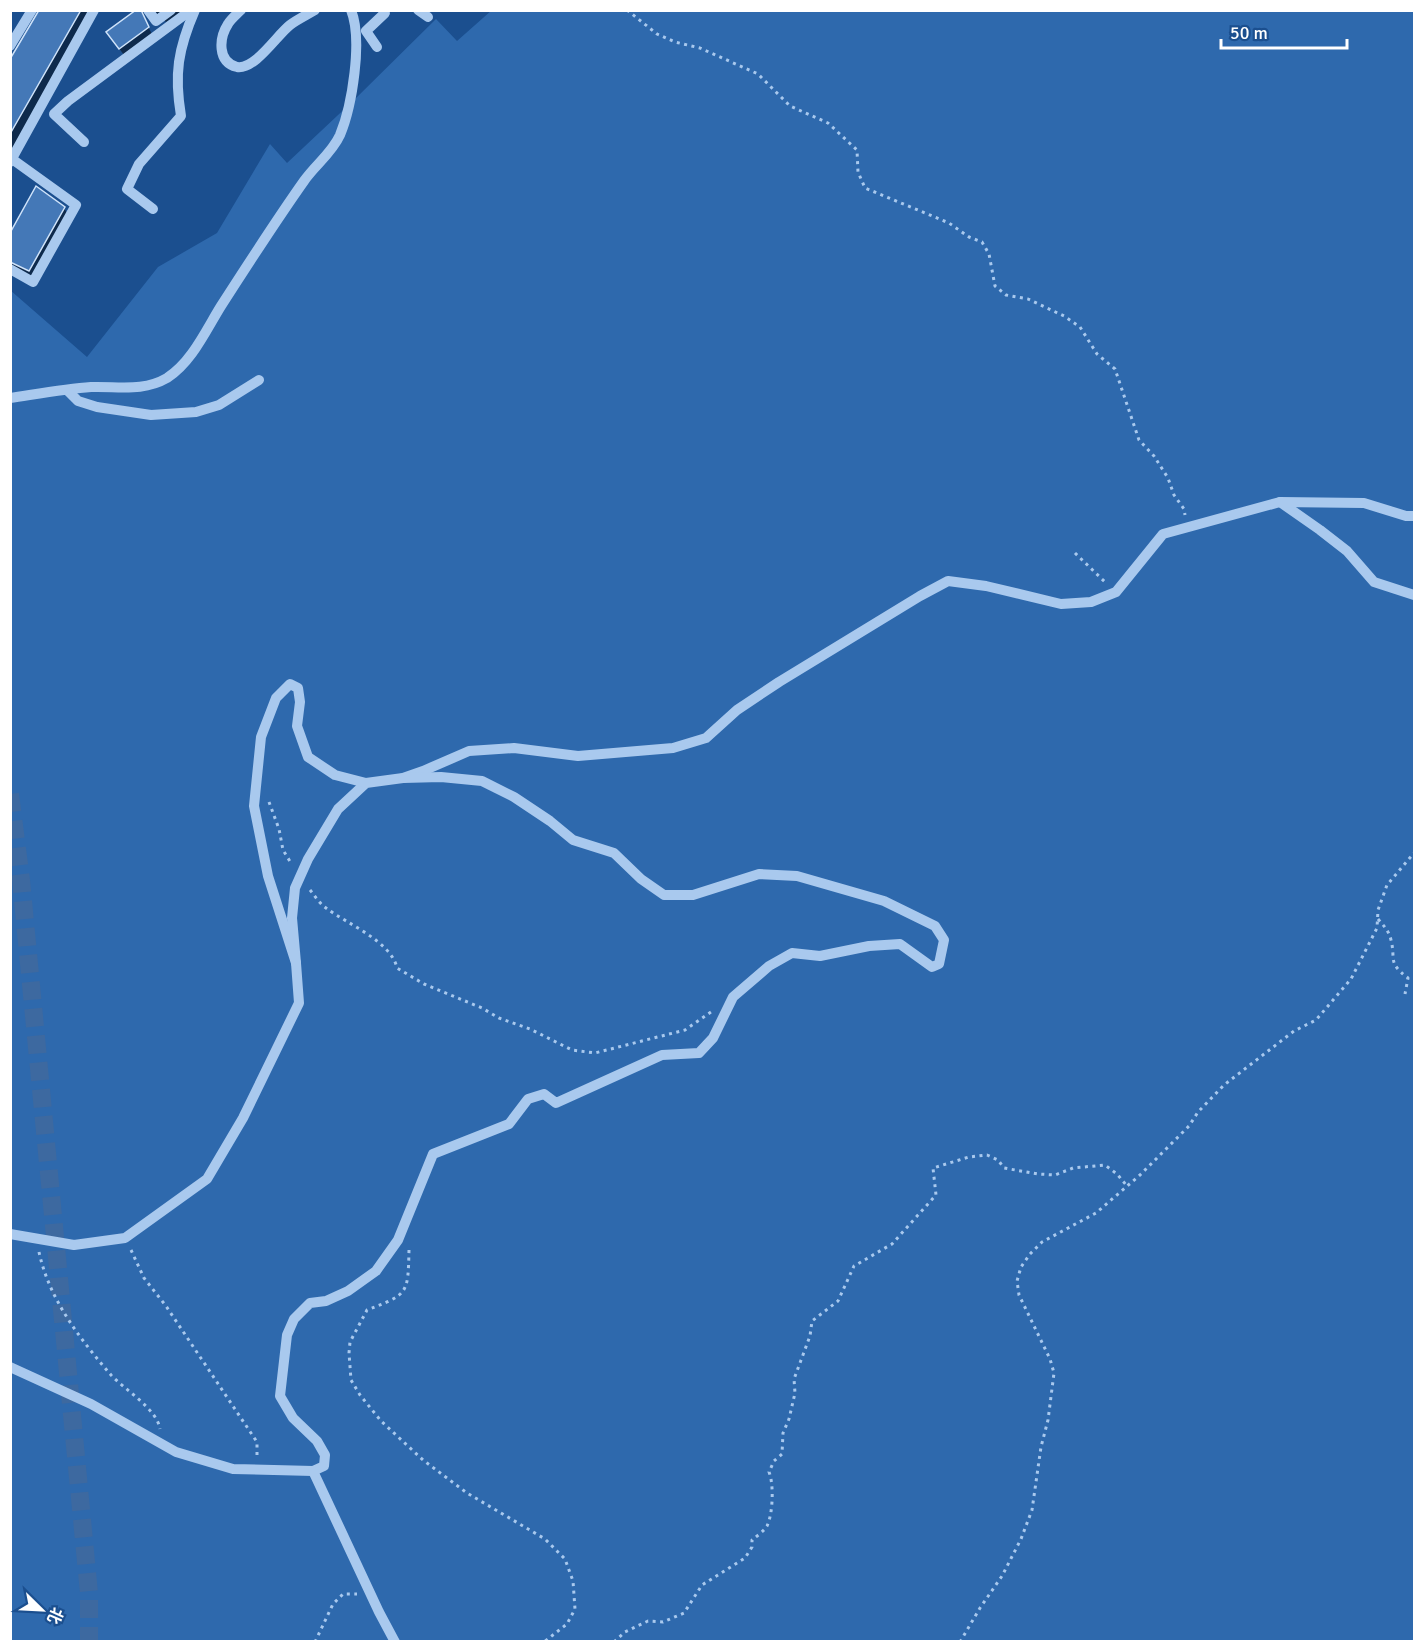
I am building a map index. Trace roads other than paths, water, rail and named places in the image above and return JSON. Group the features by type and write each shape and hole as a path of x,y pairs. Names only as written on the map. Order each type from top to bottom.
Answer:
{"street":[{"path":"10,46 32,10"},
{"path":"10,269 33,282 76,205 11,160 94,10"},
{"path":"148,10 156,21 171,10"},
{"path":"84,142 54,114 68,101 193,10"},
{"path":"153,209 127,189 140,164 181,116 177,89 178,58 193,10"},
{"path":"241,10 228,24 221,41 223,57 230,64 238,67 247,66 291,25 315,10"},
{"path":"10,398 92,387 129,388 154,384 169,376 189,357 305,179 334,146 340,135 345,119 357,37 355,19 351,10"},
{"path":"377,47 366,30 385,13 384,10"},
{"path":"418,10 428,17"},
{"path":"67,390 78,401 97,407 151,415 196,412 219,405 259,380"},
{"path":"403,778 469,751 514,748 578,756 673,748 706,738 737,710 778,682 948,581 986,586 1061,603 1091,602 1116,592 1163,534 1280,502 1364,503 1406,516 1414,516"},
{"path":"1280,502 1347,551 1374,582 1414,595"},
{"path":"10,1366 91,1404 176,1452 233,1469 313,1471 324,1466 326,1455 317,1441 293,1418 280,1396 286,1335 294,1319 310,1303 326,1301 348,1291 376,1271 398,1240 433,1154 509,1124 528,1099 544,1094 556,1103 662,1055 699,1053 713,1038 733,997 769,966 792,953 819,956 869,946 900,944 932,967 939,964 944,940 935,926 884,901 797,876 759,873 693,895 664,895 641,879 614,853 573,840 550,821 514,797 482,781 441,777 403,778 366,783 335,775 308,757 297,726 300,702 298,688 291,684 276,698 261,736 254,806 268,876 296,963"},
{"path":"10,1234 74,1245 125,1238 207,1179 243,1118 298,1003 292,918 295,888 308,859 338,808 366,783"},
{"path":"313,1471 370,1594 395,1641"}],"tunnel":[{"path":"10,794 21,880 89,1593 89,1642"}]}
